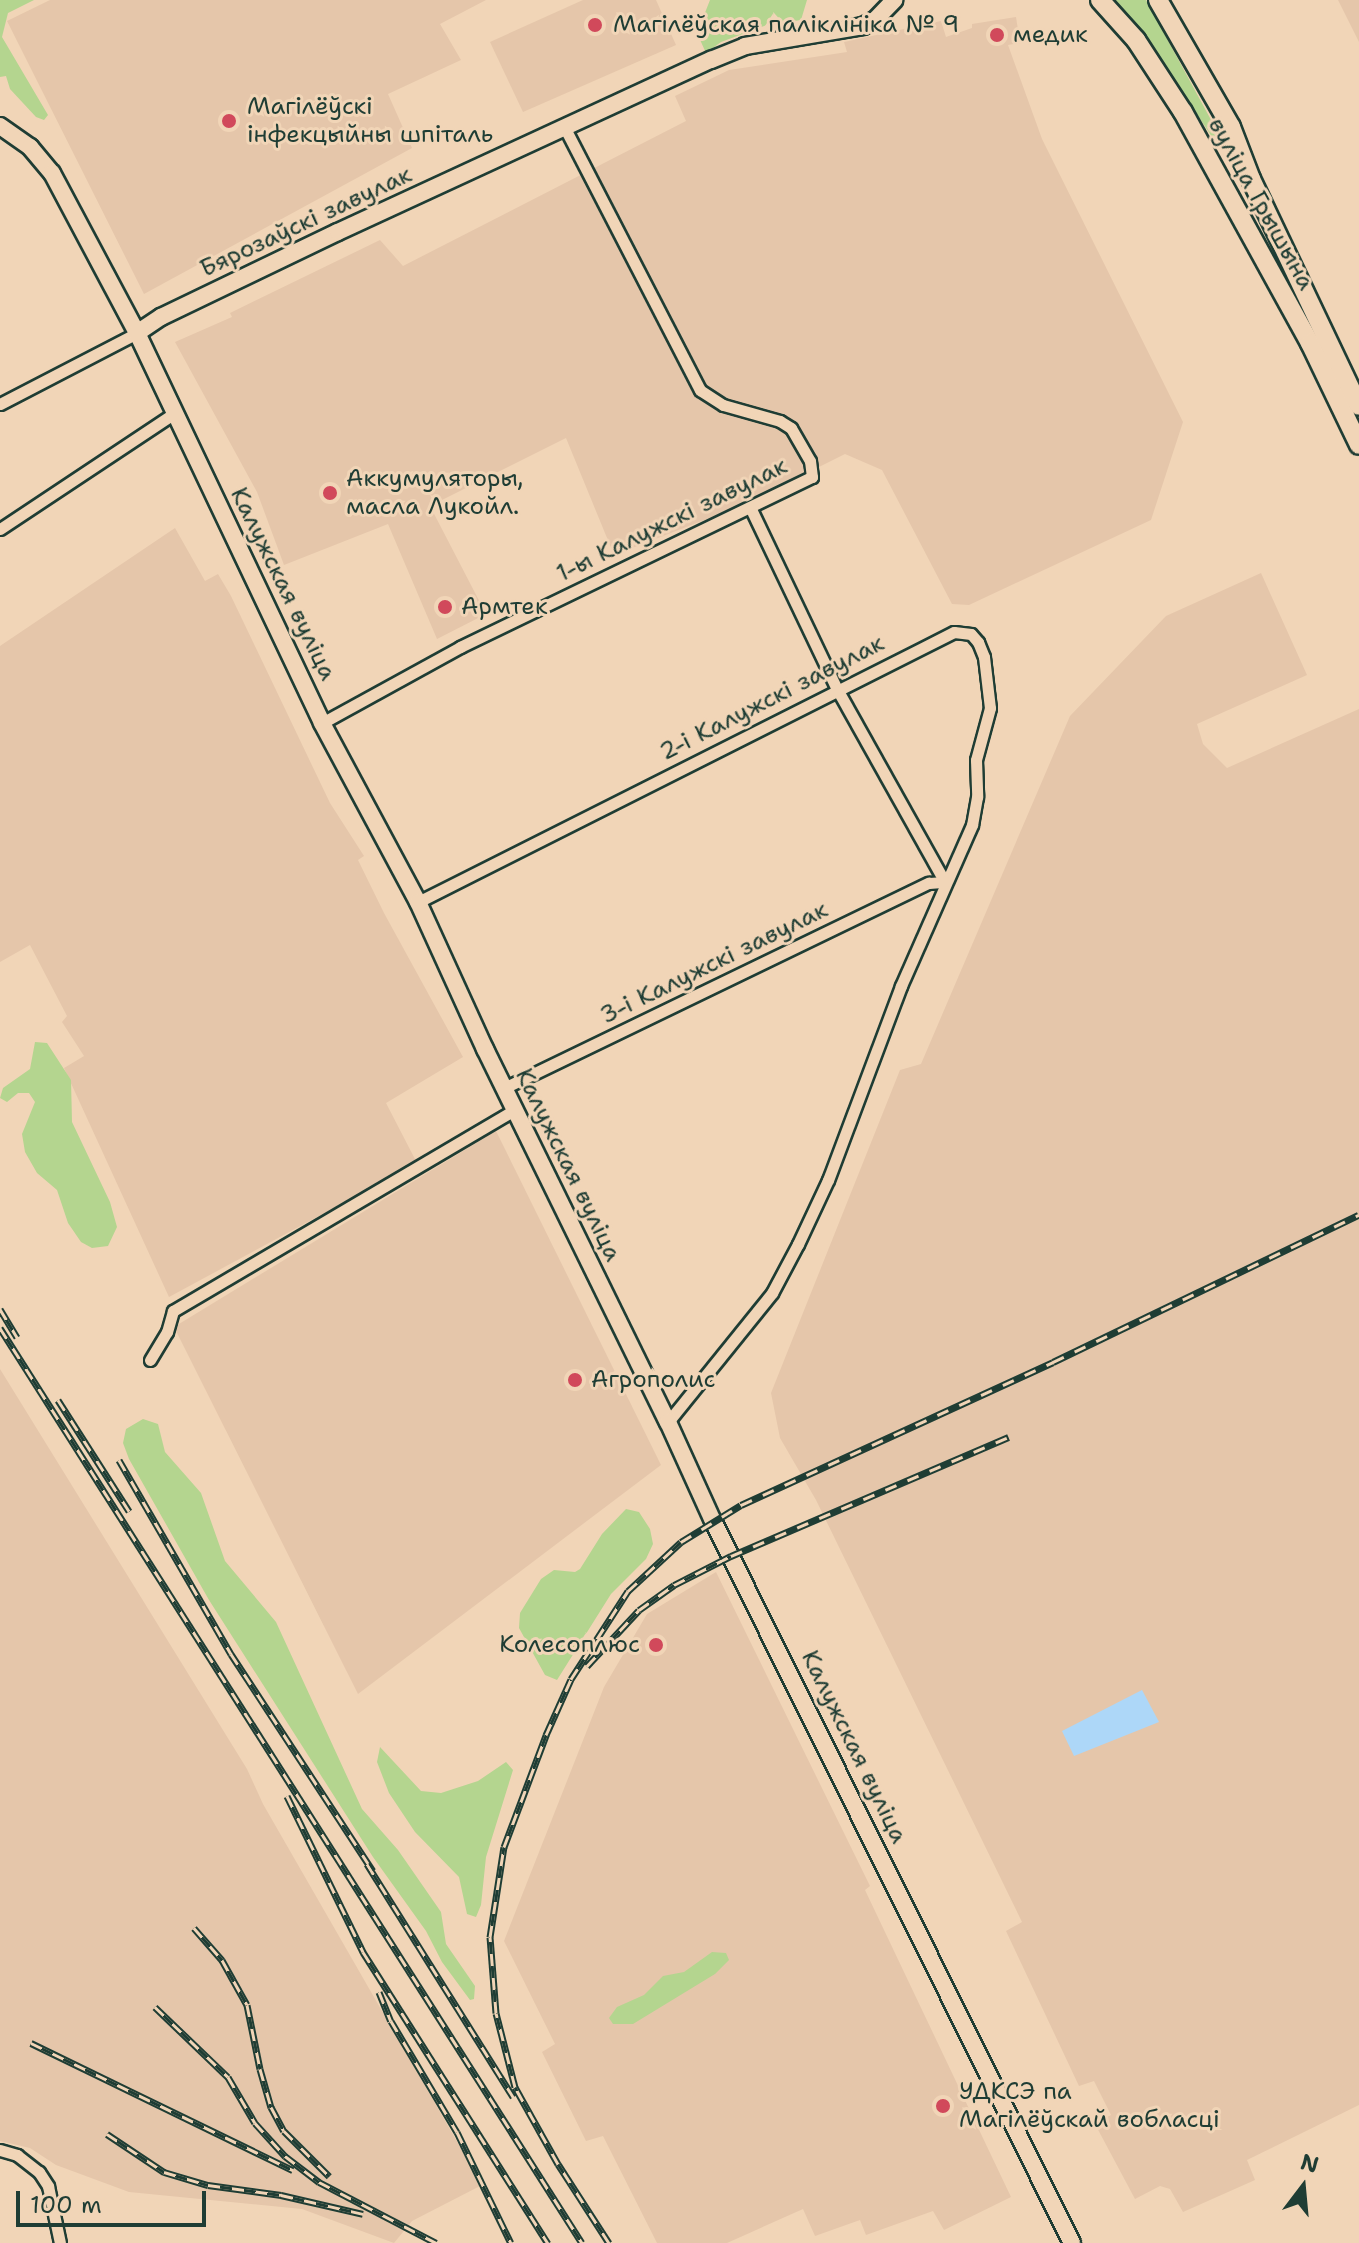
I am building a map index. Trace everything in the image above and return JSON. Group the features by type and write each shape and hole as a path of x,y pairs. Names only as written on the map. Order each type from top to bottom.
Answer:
{"main road":[{"name":"вуліца Грышына","path":"1100,0 1136,40 1183,112 1310,343 1359,445"},
{"name":"вуліца Грышына","path":"1158,0 1231,127 1251,179 1359,406"}],"street":[{"name":"Бярозаўскі завулак","path":"137,333 174,311 564,127 745,46 863,26 875,20 894,0"},
{"name":"Калужская вуліца","path":"0,126 30,147 52,173 137,333 322,723 418,902 514,1110 668,1422 713,1521 1072,2243"},
{"name":"1-ы Калужскі завулак","path":"322,723 460,647 812,477 810,461 791,428 780,421 723,405 700,390 564,127"},
{"path":"0,404 137,333"},
{"path":"0,529 173,414"},
{"path":"668,1422 772,1293 798,1244 828,1180 901,986 945,882 837,689 751,509"},
{"name":"2-і Калужскі завулак","path":"418,902 954,632 971,634 984,657 990,708 976,760 977,797 972,825 945,882"},
{"name":"3-і Калужскі завулак","path":"504,1088 929,883 945,882"},
{"path":"150,1360 167,1332 173,1311 514,1110"},
{"path":"0,2150 28,2163 39,2172 48,2186 60,2243"}],"shaded area":[{"name":"Магілёўскі інфекцыйны шпіталь","path":"50,0 486,0 440,24 461,60 388,94 412,148 144,294 7,21"},
{"path":"583,0 656,0 676,45 523,112 490,42"},
{"path":"1338,0 1359,0 1359,42"},
{"path":"1016,17 1020,43 1008,45 1042,139 1183,422 1151,520 969,605 952,604 882,470 845,454 743,505 614,555 566,438 430,506 486,614 437,639 388,524 284,565 257,492 175,342 232,317 230,313 380,240 403,266 686,121 675,96 729,70 847,52 844,42 941,21 946,37 972,28 972,24"},
{"path":"175,528 205,581 218,574 231,596 330,803 364,856 358,860 384,913 463,1057 386,1103 417,1163 169,1297 64,1068 84,1056 62,1022 67,1016 30,945 0,962 0,646"},
{"path":"1261,573 1307,675 1197,724 1203,744 1227,768 1359,709 1359,2105 1247,2160 1255,2180 1183,2212 1170,2189 1160,2186 1135,2199 1095,2124 1111,2115 1094,2081 1079,2086 1006,1931 1022,1922 816,1500 780,1438 771,1393 900,1070 921,1064 1070,716 1166,616"},
{"path":"496,1131 661,1465 358,1694 174,1327"},
{"path":"0,1369 247,1769 263,1804 482,2185 412,2221 394,2243 302,2209 129,2192 56,2165 30,2148 0,2141"},
{"path":"716,1572 870,1886 865,1890 1011,2197 944,2230 933,2211 866,2235 860,2220 815,2236 803,2209 727,2243 657,2243 603,2136 586,2141 542,2052 555,2044 504,1941 604,1687 647,1614"}],"green space":[{"path":"0,0 34,0 8,13 2,37 48,115 44,120 36,117 10,89 6,76 0,77"},
{"path":"710,0 807,0 801,20 767,25 721,42 706,53 697,33"},
{"path":"1112,0 1146,0 1223,142 1218,146 1142,31"},
{"path":"35,1042 47,1043 71,1080 72,1122 110,1202 117,1227 108,1246 92,1248 81,1242 68,1223 57,1190 37,1173 25,1152 22,1134 35,1102 29,1093 18,1093 7,1102 0,1098 3,1088 30,1069"},
{"path":"143,1419 158,1424 165,1452 201,1493 225,1561 276,1622 362,1809 398,1850 441,1912 446,1944 475,1986 474,1999 470,2000 442,1962 426,1931 373,1857 209,1600 129,1459 123,1443 126,1429"},
{"path":"626,1509 639,1512 650,1529 653,1544 646,1559 611,1594 557,1680 545,1675 519,1628 520,1613 541,1579 554,1570 575,1572 580,1569 602,1534"},
{"path":"380,1747 421,1791 441,1793 478,1781 506,1762 513,1770 486,1857 481,1905 476,1917 467,1914 459,1877 415,1832 389,1793 377,1762"},
{"path":"712,1952 726,1953 729,1960 715,1974 633,2024 613,2024 609,2018 617,2007 644,1995 663,1976 684,1972"}],"water":[{"path":"1142,1690 1159,1722 1074,1756 1062,1731"}],"railway":[{"path":"609,2243 558,2164 515,2087 496,2013 490,1937 504,1847 546,1735 571,1679 628,1591 681,1542 741,1505 1053,1362 1359,1215"},
{"path":"0,1309 17,1337"},
{"path":"0,1328 582,2243"},
{"path":"58,1400 129,1511"},
{"path":"587,1666 639,1610 674,1585 731,1556 1009,1437"},
{"path":"119,1460 231,1654 373,1871"},
{"path":"287,1796 363,1952 548,2243"},
{"path":"367,1864 513,2097"},
{"path":"194,1928 222,1960 247,2005 271,2107 284,2131 329,2176"},
{"path":"379,1992 391,2021 457,2132 511,2243"},
{"path":"155,2007 228,2077 255,2123 285,2156 319,2182 436,2243"},
{"path":"31,2043 293,2170"},
{"path":"107,2134 164,2172 208,2185 281,2195 363,2214"}],"place":[{"name":"Магілёўская паліклініка № 9","path":"595,25"},
{"name":"медик","path":"997,35"},
{"name":"Магілёўскі інфекцыйны шпіталь","path":"229,121"},
{"name":"Аккумуляторы, масла Лукойл.","path":"330,493"},
{"name":"Армтек","path":"445,607"},
{"name":"Агрополис","path":"575,1380"},
{"name":"Колесоплюс","path":"656,1645"},
{"name":"УДКСЭ па Магілёўскай вобласці","path":"943,2106"}]}
